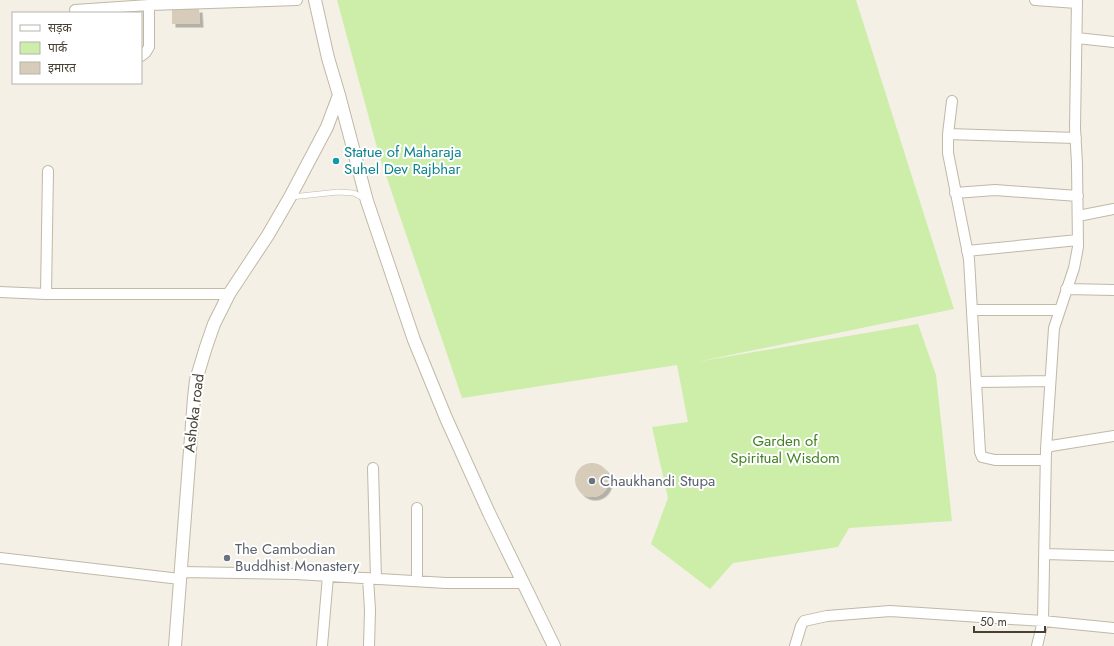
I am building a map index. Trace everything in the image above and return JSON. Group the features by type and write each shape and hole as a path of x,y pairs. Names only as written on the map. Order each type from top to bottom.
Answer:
{"street":[{"path":"75,10 149,5 297,0"},
{"path":"316,0 328,58 367,201 414,340 446,418 486,506 554,646"},
{"path":"1035,0 1077,1 1076,138 1078,196 1078,240 1074,268 1054,328 1045,460 1043,621 1037,646"},
{"path":"142,55 146,52 149,46 149,5"},
{"path":"1077,38 1114,42"},
{"name":"Ashoka road","path":"176,646 191,420 196,380 214,324 229,294 268,235 290,197 327,127 339,95"},
{"path":"952,101 948,134 948,153 969,259 980,452 982,457 995,460 1045,460"},
{"path":"948,134 1076,138"},
{"path":"46,294 48,171"},
{"path":"955,193 995,190 1078,196"},
{"path":"1078,216 1114,209"},
{"path":"967,251 1078,240"},
{"path":"1066,289 1114,290"},
{"path":"0,292 46,294 229,294"},
{"path":"973,310 1059,310"},
{"path":"976,382 1050,381"},
{"path":"1046,450 1051,446 1114,436"},
{"path":"369,646 372,578 373,468"},
{"path":"417,508 417,581"},
{"path":"1045,554 1114,556"},
{"path":"0,558 181,575 328,576 467,583 523,583"},
{"path":"322,646 328,576"},
{"path":"795,646 804,621 827,616 890,611 1043,621 1114,628"}],"lane":[{"path":"290,197 338,192 354,193 367,201"}],"green space":[{"name":"Garden of Spiritual Wisdom","path":"337,0 856,0 954,309 696,362 918,324 936,375 952,521 849,528 838,547 733,563 710,589 651,544 668,498 652,427 688,422 677,365 462,398 379,155"}],"building":[{"path":"172,9 199,9 200,24 172,24"},
{"name":"Chaukhandi Stupa","path":"592,463 604,468 609,480 604,492 592,497 580,492 575,480 580,468"}],"place":[{"name":"Statue of Maharaja Suhel Dev Rajbhar","path":"336,161"},
{"name":"Chaukhandi Stupa","path":"592,481"},
{"name":"The Cambodian Buddhist Monastery","path":"227,558"}]}
